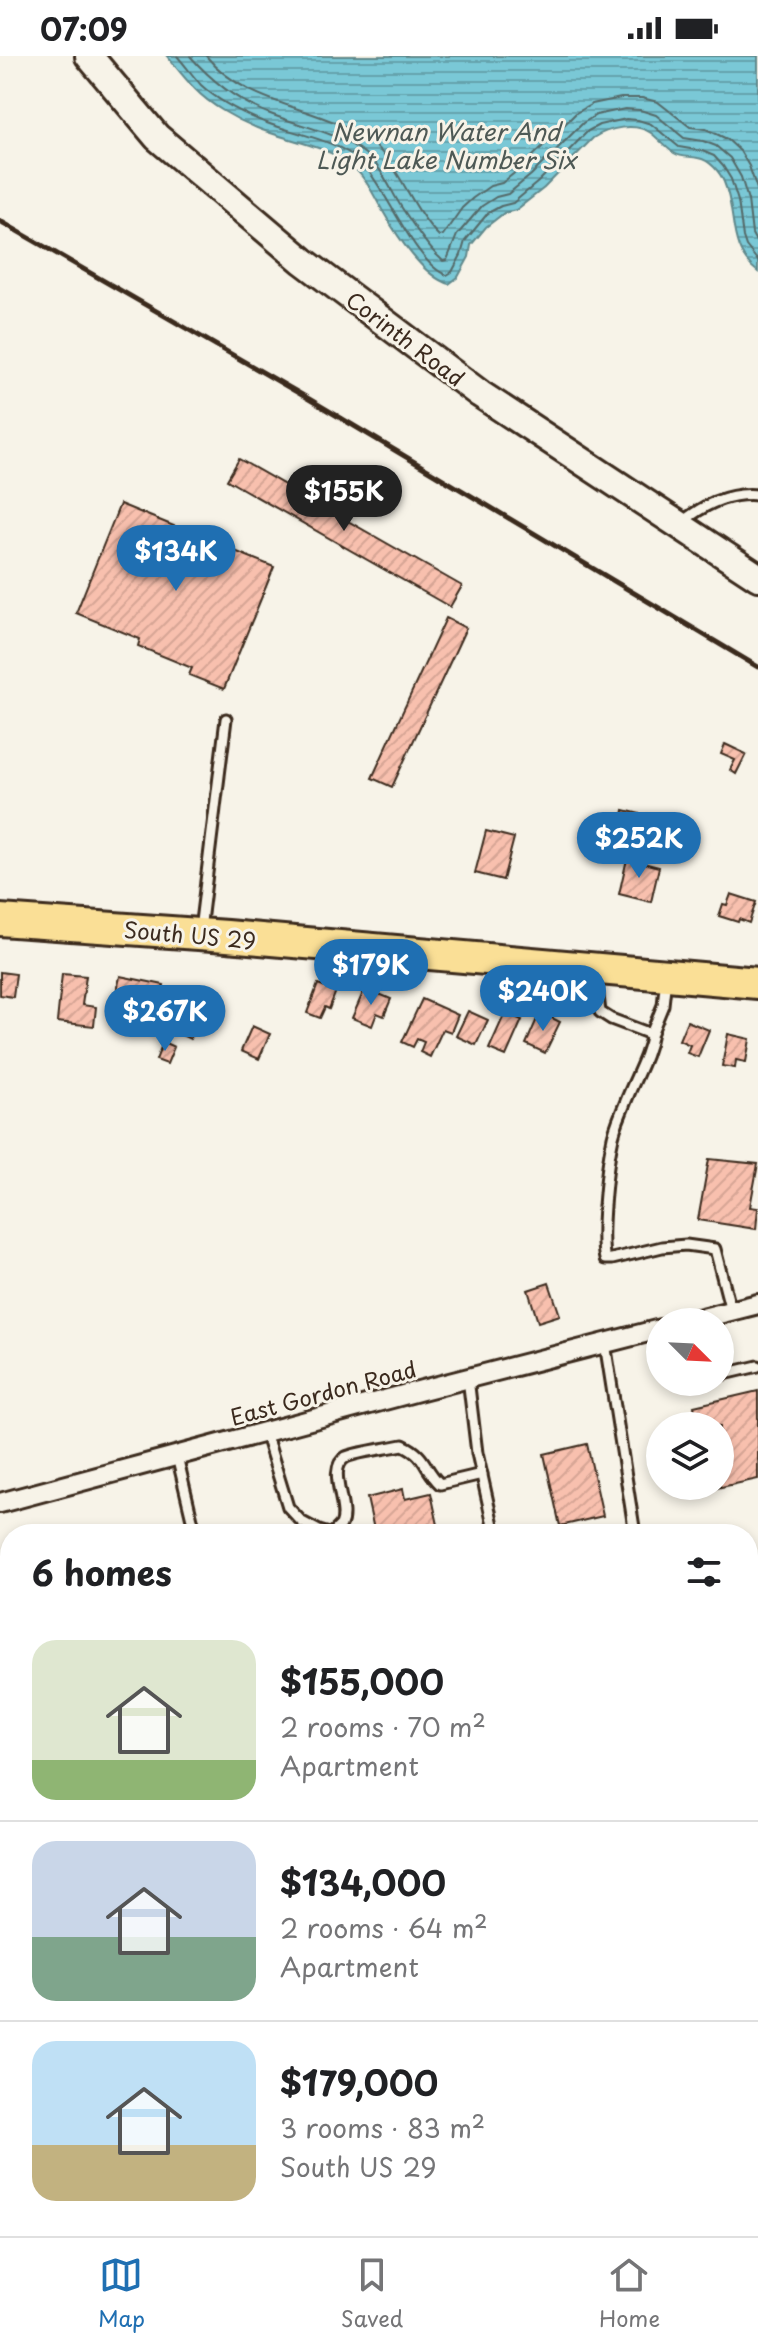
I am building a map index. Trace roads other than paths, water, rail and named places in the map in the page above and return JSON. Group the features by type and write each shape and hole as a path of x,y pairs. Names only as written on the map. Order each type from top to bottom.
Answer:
{"main road":[{"name":"South US 29","path":"0,920 199,934 758,983"}],"street":[{"name":"Corinth Road","path":"89,56 157,137 303,261 480,394 758,577"},
{"path":"734,1310 758,1304"},
{"name":"East Gordon Road","path":"0,1503 646,1333"}],"lane":[{"path":"678,525 697,510 722,499 744,493 758,495"},
{"path":"199,934 226,719"},
{"path":"595,969 600,1012 636,1029 652,1032"},
{"path":"667,975 663,1005 652,1032 649,1052 612,1140 602,1251 605,1259 612,1259 674,1246 715,1249 730,1308"},
{"path":"605,1343 633,1524"},
{"path":"734,1372 758,1366"},
{"path":"468,1378 477,1453 493,1524"},
{"path":"265,1432 288,1507 306,1524"},
{"path":"341,1524 343,1514 337,1475 339,1465 346,1457 403,1445 422,1457 440,1484 482,1474"},
{"path":"177,1456 193,1524"}],"water":[{"name":"Newnan Water And Light Lake Number Six","path":"167,56 758,56 758,272 741,252 728,194 717,171 702,159 674,153 651,133 630,127 606,131 593,138 544,188 516,210 504,213 486,227 471,245 469,257 458,277 449,284 421,265 353,167 331,153 269,133 224,112 195,89"}],"railway":[{"path":"0,221 309,399 758,667"}]}
